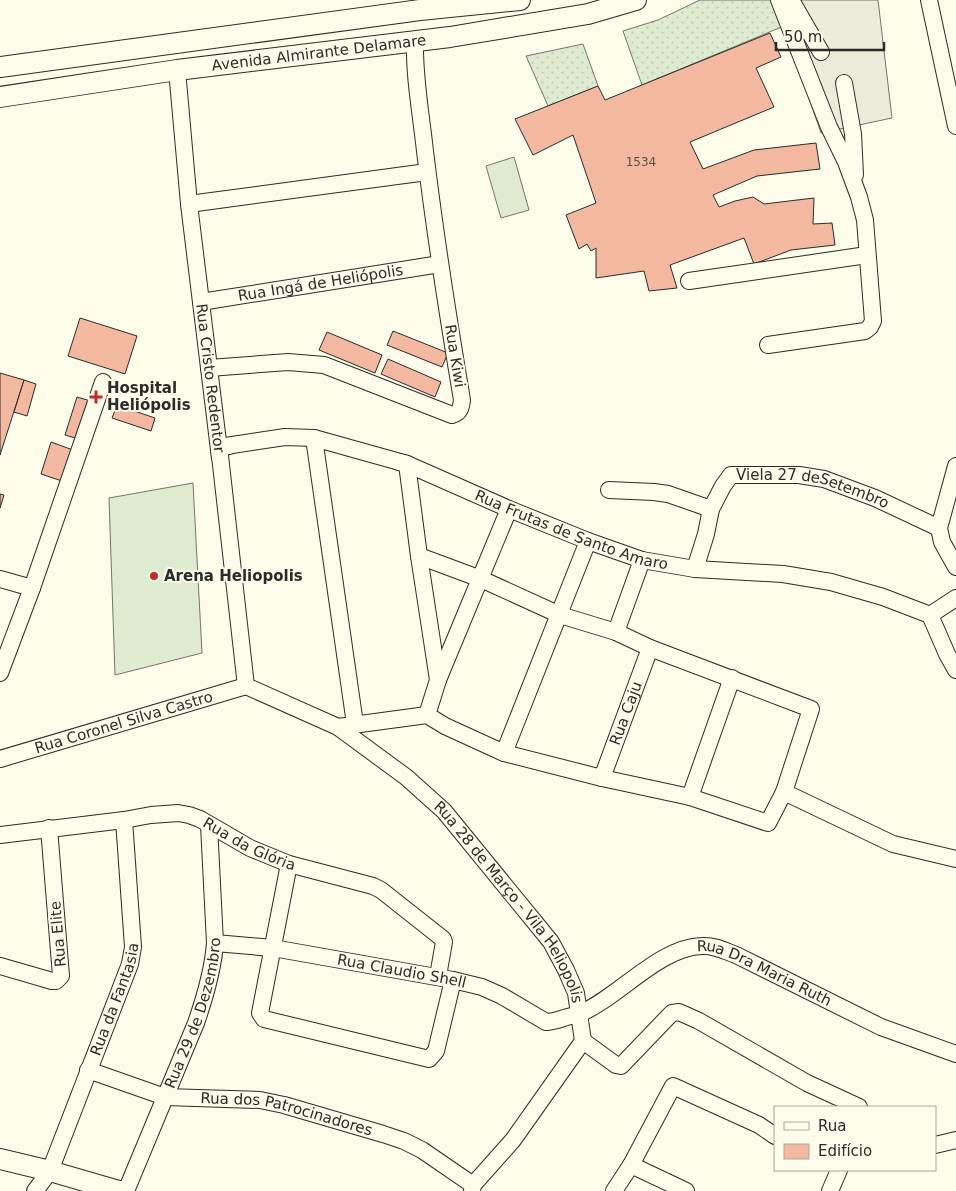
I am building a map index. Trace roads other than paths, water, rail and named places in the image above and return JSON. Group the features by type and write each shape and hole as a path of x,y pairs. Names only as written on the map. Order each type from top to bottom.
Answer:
{"main road":[{"name":"Avenida Almirante Delamare","path":"0,67 421,5 520,0"},
{"name":"Avenida Almirante Delamare","path":"0,97 177,70 469,34 588,14 636,0"},
{"path":"415,41 421,5"},
{"path":"0,1159 119,1191"}],"street":[{"path":"768,345 865,331 870,327 872,321 865,220 855,186 778,0"},
{"path":"791,0 821,52"},
{"path":"929,0 956,126"},
{"name":"Rua Kiwi","path":"209,368 288,362 324,365 452,415 457,414 462,400 440,264 415,61 415,41"},
{"name":"Rua Cristo Redentor","path":"177,70 189,204 246,686"},
{"path":"844,83 853,134 855,186"},
{"path":"835,140 853,134"},
{"path":"189,204 428,172"},
{"path":"690,281 867,256"},
{"name":"Rua Ingá de Heliópolis","path":"201,302 440,264"},
{"path":"0,673 5,646 32,588 103,382"},
{"path":"219,447 285,437 314,438 355,724"},
{"name":"Rua Frutas de Santo Amaro","path":"314,438 407,464 509,509 588,541 642,560 695,569 784,574 831,582 883,596 930,615"},
{"path":"407,464 418,556 438,680"},
{"path":"956,466 939,528 942,542 956,567"},
{"name":"Viela 27 deSetembro","path":"711,509 722,486 731,475 799,475 824,479 844,485 939,528"},
{"path":"609,490 668,494 711,509 706,534 695,569"},
{"path":"427,715 438,680 509,509"},
{"path":"504,753 588,541"},
{"path":"338,728 355,724 427,715 445,726 504,753 602,778 690,797 768,822 784,792 811,709 650,648 616,632 560,615 481,579 418,556"},
{"path":"616,632 642,560"},
{"path":"0,579 32,588"},
{"path":"956,598 930,615 956,670"},
{"name":"Rua Caju","path":"602,778 650,648"},
{"path":"690,797 732,678"},
{"name":"Rua 28 de Março - Vila Heliopolis","path":"246,686 338,728 406,776 444,811 551,942 576,993 583,1041"},
{"name":"Rua Coronel Silva Castro","path":"0,759 246,686"},
{"path":"784,792 893,844 956,859"},
{"name":"Rua da Glória","path":"0,835 151,815 178,813 189,815 250,848 289,864 365,883 381,890 443,939 446,978"},
{"name":"Rua da Fantasia","path":"35,1191 50,1171 130,964 132,947 124,820"},
{"name":"Rua 29 de Dezembro","path":"126,1191 196,1023 214,960 215,943 209,825"},
{"name":"Rua Elite","path":"0,966 52,981 56,981 61,976 49,828"},
{"path":"289,864 260,1013 264,1019 427,1059 432,1058 436,1051 446,978"},
{"name":"Rua Claudio Shell","path":"215,943 273,948 446,978 482,987 502,996 546,1022 579,1014"},
{"name":"Rua Dra Maria Ruth","path":"579,1014 667,957 682,950 702,946 719,948 736,955 881,1027 956,1054"},
{"path":"472,1188 513,1140 583,1041 616,1065 621,1066 672,1013 679,1012 699,1021 807,1083 857,1106"},
{"name":"Rua dos Patrocinadores","path":"88,1070 165,1097 260,1100 284,1105 404,1140 422,1150 472,1188"},
{"path":"614,1191 631,1165 673,1086 759,1125 774,1135"},
{"path":"936,1145 956,1140"},
{"path":"631,1165 686,1191"},
{"path":"830,1191 839,1171"}],"place":[{"name":"Hospital Heliópolis","path":"96,397"},
{"name":"Arena Heliopolis","path":"154,576"}]}
